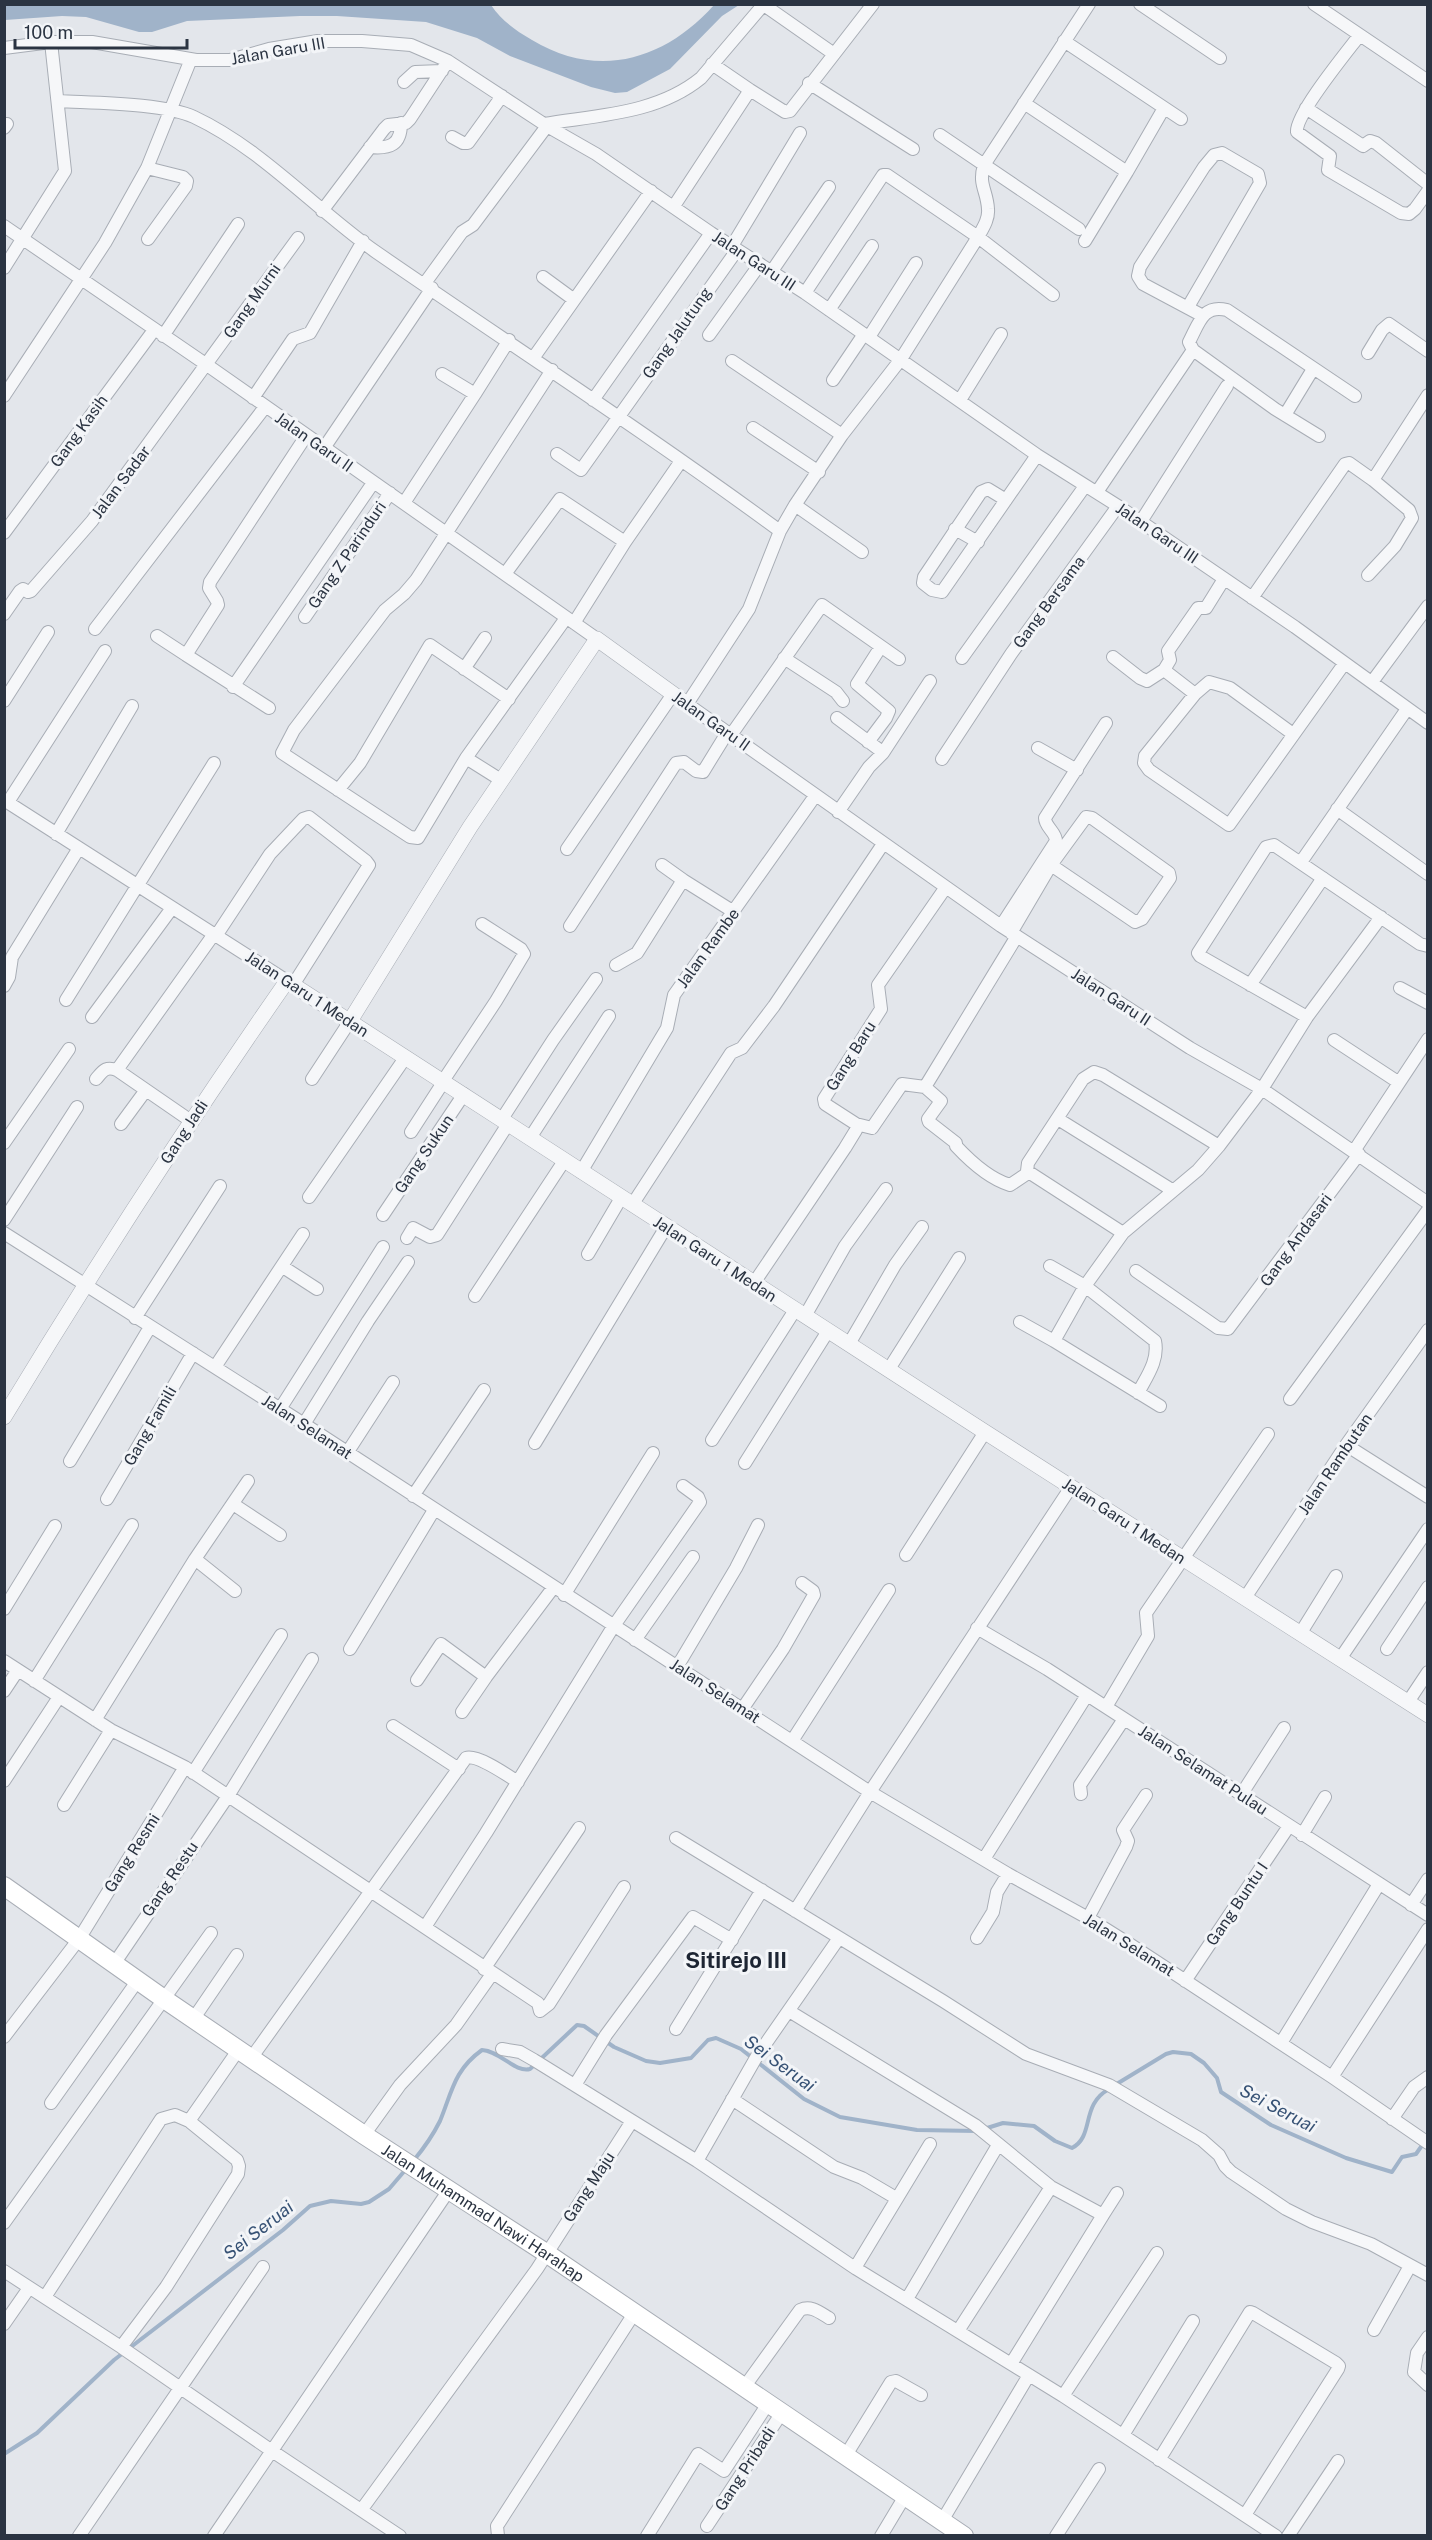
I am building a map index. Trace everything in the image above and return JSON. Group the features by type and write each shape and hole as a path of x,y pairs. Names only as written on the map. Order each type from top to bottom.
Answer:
{"main road":[{"name":"Jalan Muhammad Nawi Harahap","path":"4,1886 164,1999 409,2165 546,2253 964,2535"}],"street":[{"path":"712,64 787,112 873,4"},
{"path":"687,704 749,609 780,531 795,506 842,435 901,359 978,237 987,220 988,209 981,183 984,165 1089,4"},
{"path":"1140,4 1220,58"},
{"path":"1314,4 1428,81"},
{"path":"324,448 462,232 473,225 546,125 637,110 667,99 689,87 701,78 764,5 834,54"},
{"path":"1359,36 1306,108 1296,126 1297,132 1331,158 1328,170 1401,213 1409,214 1428,191"},
{"name":"Jalan Garu III","path":"4,48 51,42 92,42 191,60 230,60 269,49 318,42 362,41 411,45 502,96 546,125 597,154 711,233 867,335 1037,455 1118,506 1428,723"},
{"path":"1064,41 1181,119"},
{"path":"4,268 65,171 51,42"},
{"path":"4,396 83,280 147,168 191,60"},
{"path":"404,82 415,72 445,66"},
{"path":"322,211 388,124 406,123 410,119 445,66"},
{"path":"809,83 913,149"},
{"path":"674,206 750,90"},
{"path":"453,137 463,143 468,143 502,96"},
{"path":"59,101 172,109 193,117 255,156 363,241 534,357 780,531"},
{"path":"1024,104 1126,172"},
{"path":"1085,241 1164,108"},
{"path":"1306,108 1363,146 1370,141 1374,142 1428,184"},
{"path":"370,147 393,146 399,138 401,123"},
{"name":"Gang Jalutung","path":"557,454 582,470 735,248 800,133"},
{"path":"940,135 1079,229"},
{"path":"1188,308 1260,183 1258,174 1222,153 1210,159 1140,267 1138,276 1143,284 1188,308 1203,316"},
{"path":"147,168 183,177 187,181 186,186 148,239"},
{"path":"805,293 883,175 887,175 978,237 1053,295"},
{"path":"772,271 829,187"},
{"path":"534,357 651,191"},
{"name":"Gang Kasih","path":"4,533 158,333 238,224"},
{"name":"Jalan Garu II","path":"4,226 640,668 815,796 1010,932 1190,1048 1262,1089 1428,1203"},
{"path":"593,400 711,233"},
{"name":"Gang Murni","path":"207,365 298,238"},
{"path":"253,398 293,339 310,333 363,241"},
{"path":"829,310 872,246"},
{"path":"833,380 916,263"},
{"path":"709,335 760,264"},
{"path":"543,277 573,299"},
{"path":"1319,436 1285,415 1193,350 1189,342 1203,316 1217,308 1227,310 1355,396"},
{"path":"1368,353 1382,330 1389,324 1428,351"},
{"path":"960,400 1001,334"},
{"path":"404,503 509,340"},
{"path":"1097,492 1193,350"},
{"path":"732,361 842,435"},
{"name":"Jalan Sadar","path":"4,614 20,591 23,589 28,592 56,564 92,521 207,365"},
{"path":"1285,415 1313,369"},
{"path":"552,370 410,587 385,609 284,747 284,755 410,837 418,838 466,758 570,621 681,461"},
{"path":"442,374 475,394"},
{"path":"1140,523 1227,386"},
{"path":"1372,480 1428,395"},
{"path":"95,629 265,407"},
{"path":"753,428 819,472"},
{"path":"186,655 218,605 209,588 210,582 306,436"},
{"path":"1006,500 988,489 981,492 924,577 923,583 927,587 942,592 978,542 1037,455"},
{"path":"1252,598 1345,464 1348,463 1409,510 1412,518 1395,546 1368,575"},
{"path":"233,687 373,483"},
{"path":"962,658 1085,486"},
{"name":"Gang Z Parinduri","path":"305,617 390,493"},
{"path":"505,574 560,499 625,542"},
{"path":"795,506 862,552"},
{"name":"Gang Bersama","path":"942,759 981,698 1118,506"},
{"path":"955,529 978,542"},
{"path":"1113,657 1147,681 1164,670 1170,660 1168,651 1198,608 1206,608 1224,579"},
{"path":"570,926 676,763 684,762 696,771 703,772 822,605 880,648 899,659"},
{"path":"1372,682 1428,606"},
{"path":"4,701 48,632"},
{"path":"157,636 233,687 269,708"},
{"path":"464,669 484,638"},
{"path":"312,1079 501,780 597,639"},
{"path":"338,790 360,763 430,645 509,699"},
{"path":"868,742 889,711 857,684 880,648"},
{"path":"6,801 105,651"},
{"path":"784,658 836,692 843,701"},
{"path":"1293,734 1230,688 1216,682 1209,682 1195,694 1145,756 1144,763 1149,770 1226,824 1232,823 1344,663"},
{"path":"1164,670 1195,694"},
{"path":"838,812 869,767 883,753 930,681"},
{"path":"567,849 673,694"},
{"path":"56,834 132,706"},
{"path":"1302,862 1407,709"},
{"path":"837,718 880,751"},
{"path":"925,1087 1010,932 1056,841 1056,837 1045,823 1045,818 1106,723"},
{"path":"1038,748 1077,770"},
{"path":"466,758 501,780"},
{"path":"66,1000 214,763"},
{"name":"Jalan Rambe","path":"581,1172 667,1028 674,995 815,796"},
{"name":"Jalan Garu 1 Medan","path":"6,801 1428,1715"},
{"path":"1337,809 1428,874"},
{"path":"117,1070 215,935 270,854 303,819 309,817 369,865 290,983"},
{"path":"1010,932 1052,865 1086,817 1092,818 1169,873 1170,878 1142,919 1135,922 1052,865"},
{"path":"588,1254 731,1053 742,1048 774,1006 883,844"},
{"path":"1307,1017 1200,956 1198,950 1266,847 1274,844 1420,944 1428,946"},
{"path":"4,986 9,977 12,957 79,848"},
{"path":"662,865 734,912"},
{"path":"1250,985 1323,878"},
{"path":"616,965 637,953 683,880"},
{"name":"Gang Baru","path":"855,1124 825,1104 824,1099 881,1009 878,985 946,887"},
{"path":"92,1017 172,908"},
{"path":"1054,1341 1085,1286 1123,1233 1197,1170 1219,1146 1262,1089 1307,1017 1382,917"},
{"path":"411,1132 524,954 521,949 482,924"},
{"path":"407,1238 413,1228 430,1236 437,1235 553,1040 596,979"},
{"name":"Gang Jadi","path":"4,1417 84,1285 191,1121 290,983"},
{"path":"1400,988 1428,1003"},
{"path":"530,1138 609,1016"},
{"name":"Gang Andasari","path":"1136,1270 1218,1328 1228,1329 1232,1326 1356,1153 1398,1082 1428,1039"},
{"path":"1334,1040 1398,1082"},
{"path":"4,1143 69,1049"},
{"path":"309,1197 405,1058"},
{"path":"96,1079 105,1068 117,1070 191,1121"},
{"path":"1123,1233 1029,1173 1026,1168 1083,1079 1094,1072 1103,1075 1219,1146"},
{"path":"754,1283 846,1148 856,1130 855,1124 873,1128 902,1084 925,1087 941,1101 928,1119 929,1122 956,1143 956,1146 970,1160 1003,1183 1010,1185 1029,1173"},
{"path":"121,1124 146,1090"},
{"name":"Gang Sukun","path":"383,1215 464,1094"},
{"path":"4,1220 77,1107"},
{"path":"1058,1119 1172,1190"},
{"path":"475,1296 564,1161"},
{"path":"135,1318 220,1186"},
{"path":"712,1440 886,1189"},
{"path":"1290,1399 1428,1210"},
{"path":"535,1443 666,1227"},
{"path":"849,1344 895,1266 922,1227"},
{"name":"Jalan Selamat","path":"4,1233 215,1367 613,1628 743,1708 870,1792 1008,1874 1088,1918 1281,2043 1427,2143"},
{"path":"215,1367 303,1234"},
{"path":"280,1409 383,1247"},
{"path":"889,1369 958,1258"},
{"path":"304,1425 408,1262"},
{"path":"1050,1266 1085,1286 1155,1341 1157,1350 1154,1361 1138,1393"},
{"path":"283,1267 317,1289"},
{"path":"1020,1323 1054,1341 1160,1406"},
{"path":"70,1461 150,1327"},
{"name":"Jalan Rambutan","path":"1245,1598 1346,1445 1428,1330"},
{"path":"746,1464 828,1331"},
{"name":"Gang Famili","path":"107,1499 193,1353"},
{"path":"347,1453 393,1382"},
{"path":"413,1496 484,1390"},
{"path":"906,1556 985,1432"},
{"path":"1106,1707 1148,1636 1146,1613 1268,1434"},
{"path":"1346,1445 1428,1497"},
{"path":"462,1712 486,1677 558,1591 653,1453"},
{"path":"95,1720 195,1559 248,1481"},
{"path":"425,1927 613,1628 700,1502 700,1498 683,1486"},
{"path":"795,1911 870,1792 1071,1487"},
{"path":"233,1504 280,1535"},
{"path":"350,1649 434,1510"},
{"path":"34,1682 132,1525"},
{"path":"677,1667 736,1568 758,1525"},
{"path":"4,1609 55,1526"},
{"path":"1340,1659 1428,1529"},
{"path":"635,1640 693,1557"},
{"path":"195,1559 236,1591"},
{"path":"1300,1634 1336,1576"},
{"path":"743,1708 783,1648 814,1595 813,1591 801,1583"},
{"path":"1387,1649 1428,1587"},
{"path":"792,1741 889,1590"},
{"name":"Jalan Selamat Pulau","path":"977,1628 1106,1707 1428,1915"},
{"name":"Gang Resmi","path":"4,2037 79,1939 189,1770 281,1635"},
{"path":"417,1680 441,1644 486,1677"},
{"name":"Gang Restu","path":"114,1964 228,1796 312,1659"},
{"path":"4,1661 111,1730 189,1770 538,2003 540,2011 544,2010 624,1887"},
{"path":"4,1691 18,1670"},
{"path":"1408,1702 1428,1672"},
{"path":"984,1859 1087,1695"},
{"path":"4,1781 59,1697"},
{"path":"1081,1794 1080,1785 1124,1719"},
{"path":"393,1726 459,1769"},
{"path":"1241,1795 1284,1728"},
{"path":"64,1805 111,1730"},
{"path":"189,2121 372,1891 466,1758 471,1757 518,1782"},
{"path":"1088,1918 1126,1847 1128,1841 1123,1830 1146,1795"},
{"path":"1302,1834 1325,1797"},
{"name":"Gang Buntu I","path":"1185,1981 1289,1826"},
{"path":"364,2134 400,2085 456,2025 579,1828"},
{"path":"676,1839 1026,2054 1113,2088 1202,2140 1219,2154 1231,2172 1286,2209 1312,2222 1371,2244 1428,2275"},
{"path":"977,1938 993,1912 997,1892 1008,1874"},
{"path":"1412,1905 1428,1879"},
{"path":"1281,2043 1379,1884"},
{"path":"676,2029 762,1890"},
{"path":"575,2085 604,2040 693,1917 732,1940"},
{"path":"1332,2077 1428,1929"},
{"path":"4,2223 211,1934"},
{"path":"697,2162 755,2060 838,1938"},
{"path":"194,2018 237,1955"},
{"path":"51,2103 138,1980"},
{"path":"789,2011 979,2129 1028,2166 1051,2187 1103,2215"},
{"path":"502,2049 520,2052 575,2085 697,2162 855,2268 1063,2396 1276,2535"},
{"path":"1392,2119 1414,2087 1428,2077"},
{"path":"732,2099 834,2167 862,2178 896,2198"},
{"path":"45,2297 161,2119 175,2115 189,2121 237,2160 238,2174 126,2351"},
{"name":"Gang Maju","path":"362,2509 537,2269 632,2121"},
{"path":"855,2268 930,2145"},
{"path":"907,2299 998,2145"},
{"path":"958,2331 1051,2187"},
{"path":"214,2535 449,2190"},
{"path":"1011,2364 1117,2193"},
{"path":"1063,2396 1157,2253"},
{"path":"1374,2330 1410,2266"},
{"path":"79,2535 263,2267"},
{"path":"4,2271 400,2535"},
{"path":"4,2324 29,2288"},
{"path":"745,2386 800,2310 806,2307 814,2309 829,2318"},
{"path":"1159,2460 1250,2312 1336,2362 1338,2369 1245,2515"},
{"path":"498,2535 497,2526 634,2313"},
{"path":"1124,2436 1193,2321"},
{"path":"1428,2337 1417,2353 1414,2372 1428,2385"},
{"path":"942,2521 1029,2375"},
{"path":"846,2455 891,2382 896,2382 921,2395"},
{"path":"647,2535 698,2454 724,2471 776,2407"},
{"name":"Gang Pribadi","path":"708,2526 776,2407"},
{"path":"1288,2535 1338,2461"},
{"path":"1056,2535 1099,2469"},
{"path":"881,2535 905,2496"}],"water":[{"path":"4,5 491,5 514,29 532,40 557,52 581,59 606,61 629,58 652,51 695,24 714,5 739,5 722,16 670,69 627,92 615,93 591,87 510,56 477,38 426,22 300,16 187,21 152,32 139,32 86,17 62,16 5,20"}],"waterway":[{"name":"Sei Seruai","path":"414,2160 440,2121 455,2082 465,2065 482,2050 489,2051 519,2068 530,2069 577,2025 584,2026 614,2047 646,2061 660,2063 691,2058 708,2040 716,2038 741,2049 804,2099 840,2117 917,2130 977,2131"},
{"name":"Sei Seruai","path":"1115,2085 1166,2054 1173,2052 1191,2054 1204,2063 1217,2078 1221,2092 1271,2125 1346,2158 1392,2172 1402,2157 1416,2154 1423,2144"},
{"name":"Sei Seruai","path":"984,2129 1003,2123 1034,2126 1055,2141 1072,2148 1083,2136 1094,2103 1109,2089"},
{"name":"Sei Seruai","path":"4,2454 37,2433 114,2360 283,2230 310,2206 331,2201 361,2204 369,2202 389,2189 407,2168"}],"district":[{"name":"Sitirejo III","path":"736,1960"}]}
